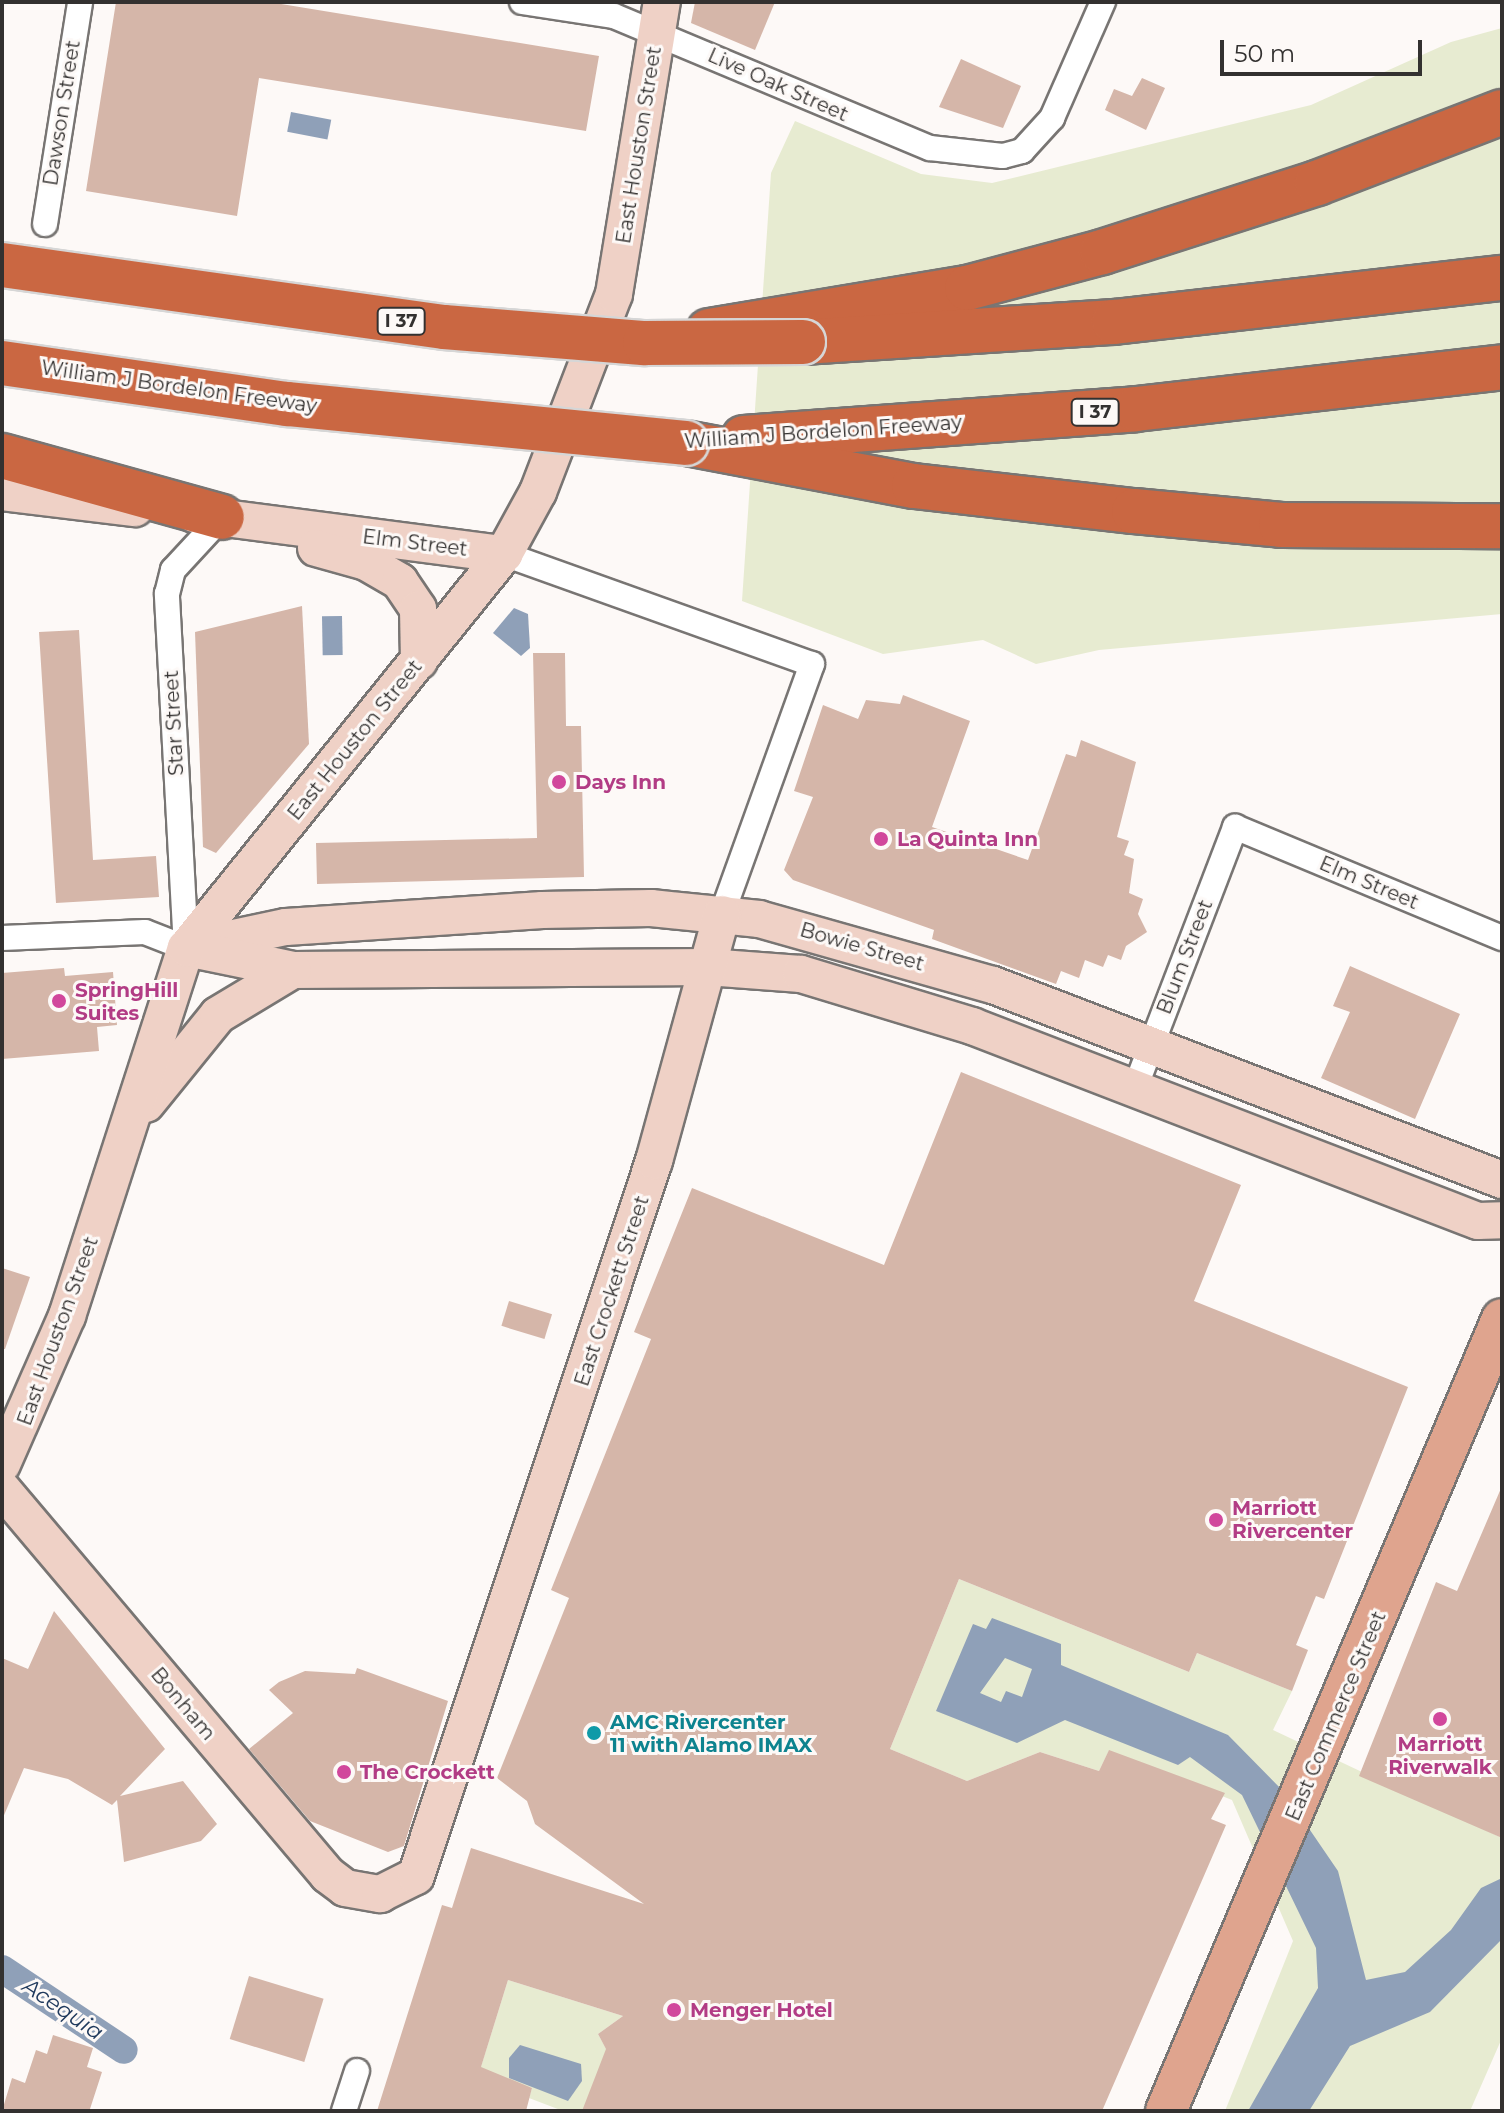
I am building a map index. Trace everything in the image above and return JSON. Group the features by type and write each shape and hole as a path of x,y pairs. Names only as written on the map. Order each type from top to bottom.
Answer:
{"highway":[{"path":"804,328 1102,252 1317,183 1502,112"},
{"name":"I 37","path":"2,265 444,327 645,343 804,328 1114,322 1502,278"},
{"path":"1449,285 1502,268"},
{"name":"William J Bordelon Freeway","path":"2,363 288,404 686,443 1136,409 1502,367"},
{"path":"686,443 914,486 1134,511 1281,525 1502,526"},
{"path":"2,456 237,519"}],"main road":[{"name":"East Houston Street","path":"2,1464 39,1394 186,948 504,554 582,389 614,294 660,17"},
{"name":"Elm Street","path":"2,492 504,554"},
{"path":"237,519 400,582 418,609 419,661"},
{"name":"Bowie Street","path":"186,948 286,927 542,910 722,914 993,985 1502,1180"},
{"name":"East Crockett Street","path":"380,1894 401,1887 425,1862 528,1553 722,914"},
{"path":"186,948 293,970 707,967 801,974 972,1026 1478,1221 1502,1220"},
{"path":"127,1130 218,1015 293,970"},
{"name":"East Commerce Street","path":"1166,2111 1502,1319"},
{"name":"Bonham","path":"2,1489 328,1875 345,1888 380,1894"}],"street":[{"name":"Dawson Street","path":"45,224 80,2"},
{"name":"Live Oak Street","path":"522,2 614,16 660,17 930,148 1003,156 1033,143 1052,118 1103,2"},
{"name":"Star Street","path":"186,948 167,594 173,570 237,519"},
{"name":"Elm Street","path":"504,554 812,664"},
{"name":"East Crockett Street","path":"722,914 812,664"},
{"name":"Elm Street","path":"1235,827 1502,938"},
{"name":"Blum Street","path":"1135,1088 1235,827"},
{"path":"2,938 145,932 186,948"},
{"path":"344,2111 357,2071"}],"green space":[{"path":"1502,28 1502,614 1099,650 1036,664 983,640 883,654 742,601 771,173 795,121 921,174 992,183 1311,105 1451,42"},
{"path":"959,1579 1189,1672 1197,1653 1292,1691 1273,1730 1502,1838 1502,2038 1470,2111 1225,2111 1293,1941 1232,1800 1109,1751 1099,1771 1040,1752 967,1781 890,1749"},
{"path":"508,1980 623,2016 598,2034 614,2063 582,2111 563,2111 529,2098 532,2088 479,2073"}],"water":[{"path":"291,112 331,120 327,139 287,132"},
{"path":"514,608 528,614 530,648 521,656 493,633"},
{"path":"322,616 342,616 343,655 323,655"},
{"path":"992,1618 1061,1644 1061,1665 1228,1735 1284,1792 1338,1871 1366,1980 1405,1972 1451,1930 1481,1888 1502,1878 1502,1939 1430,2012 1350,2046 1309,2111 1248,2111 1318,1988 1316,1948 1242,1795 1190,1757 1178,1765 1065,1720 1017,1743 936,1711 973,1624 986,1629","holes":["1005,1658 1032,1669 1022,1697 1006,1691 1001,1702 980,1693"]},
{"path":"520,2045 581,2064 582,2081 568,2101 509,2078 509,2058"}],"building":[{"path":"116,2 269,2 599,56 586,131 259,78 237,216 86,191"},
{"path":"695,2 775,2 755,50 691,23"},
{"path":"961,59 1021,86 1003,128 939,107"},
{"path":"1142,78 1165,88 1146,130 1105,110 1114,89 1132,96"},
{"path":"302,606 309,744 216,853 203,847 195,632"},
{"path":"79,630 93,860 156,856 159,897 56,903 39,632"},
{"name":"Days Inn","path":"533,653 565,653 566,726 581,726 584,877 317,884 316,843 537,838"},
{"name":"La Quinta Inn","path":"903,695 970,721 932,827 1028,860 1066,754 1076,757 1081,740 1136,762 1117,837 1129,841 1124,855 1134,859 1129,893 1143,899 1138,914 1147,932 1126,946 1121,960 1108,955 1103,967 1085,960 1079,978 1061,971 1056,984 932,939 934,930 793,880 784,870 813,797 794,791 823,705 858,719 866,700 900,704"},
{"path":"1350,966 1460,1014 1415,1119 1321,1078 1350,1012 1333,1006"},
{"name":"SpringHill Suites","path":"64,968 65,976 113,972 117,1025 97,1027 99,1051 2,1059 2,973"},
{"path":"961,1072 1241,1185 1194,1301 1408,1387 1324,1599 1316,1596 1296,1645 1308,1650 1292,1691 1197,1653 1189,1672 959,1579 890,1749 967,1781 1040,1752 1099,1771 1109,1750 1225,1793 1211,1819 1226,1825 1102,2111 582,2111 606,2049 598,2034 623,2016 508,1980 481,2067 532,2088 526,2111 377,2111 442,1905 452,1908 471,1848 644,1904 535,1824 527,1801 497,1778 569,1598 551,1590 651,1339 634,1332 692,1188 884,1265"},
{"path":"2,1268 30,1277 5,1349 2,1349"},
{"path":"509,1301 552,1314 544,1339 501,1326"},
{"name":"Marriott Riverwalk","path":"1502,1486 1502,1838 1359,1776 1436,1582 1457,1591"},
{"path":"54,1611 165,1749 120,1796 183,1781 217,1824 201,1841 124,1862 117,1800 112,1805 68,1779 24,1768 2,1820 2,1658 28,1669"},
{"name":"The Crockett","path":"357,1668 448,1701 404,1846 388,1852 310,1821 249,1749 293,1713 269,1690 279,1682 305,1671 355,1674"},
{"path":"249,1976 324,1999 304,2062 230,2039"},
{"path":"53,2035 93,2048 87,2067 102,2072 90,2109 2,2111 12,2078 25,2083 36,2050 47,2054"}],"waterway":[{"name":"Acequia","path":"2,1969 124,2050"}],"place":[{"name":"Days Inn","path":"559,782"},
{"name":"La Quinta Inn","path":"881,839"},
{"name":"SpringHill Suites","path":"59,1001"},
{"name":"Marriott Rivercenter","path":"1216,1520"},
{"name":"Marriott Riverwalk","path":"1440,1719"},
{"name":"AMC Rivercenter 11 with Alamo IMAX","path":"594,1733"},
{"name":"The Crockett","path":"344,1772"},
{"name":"Menger Hotel","path":"674,2010"}]}
